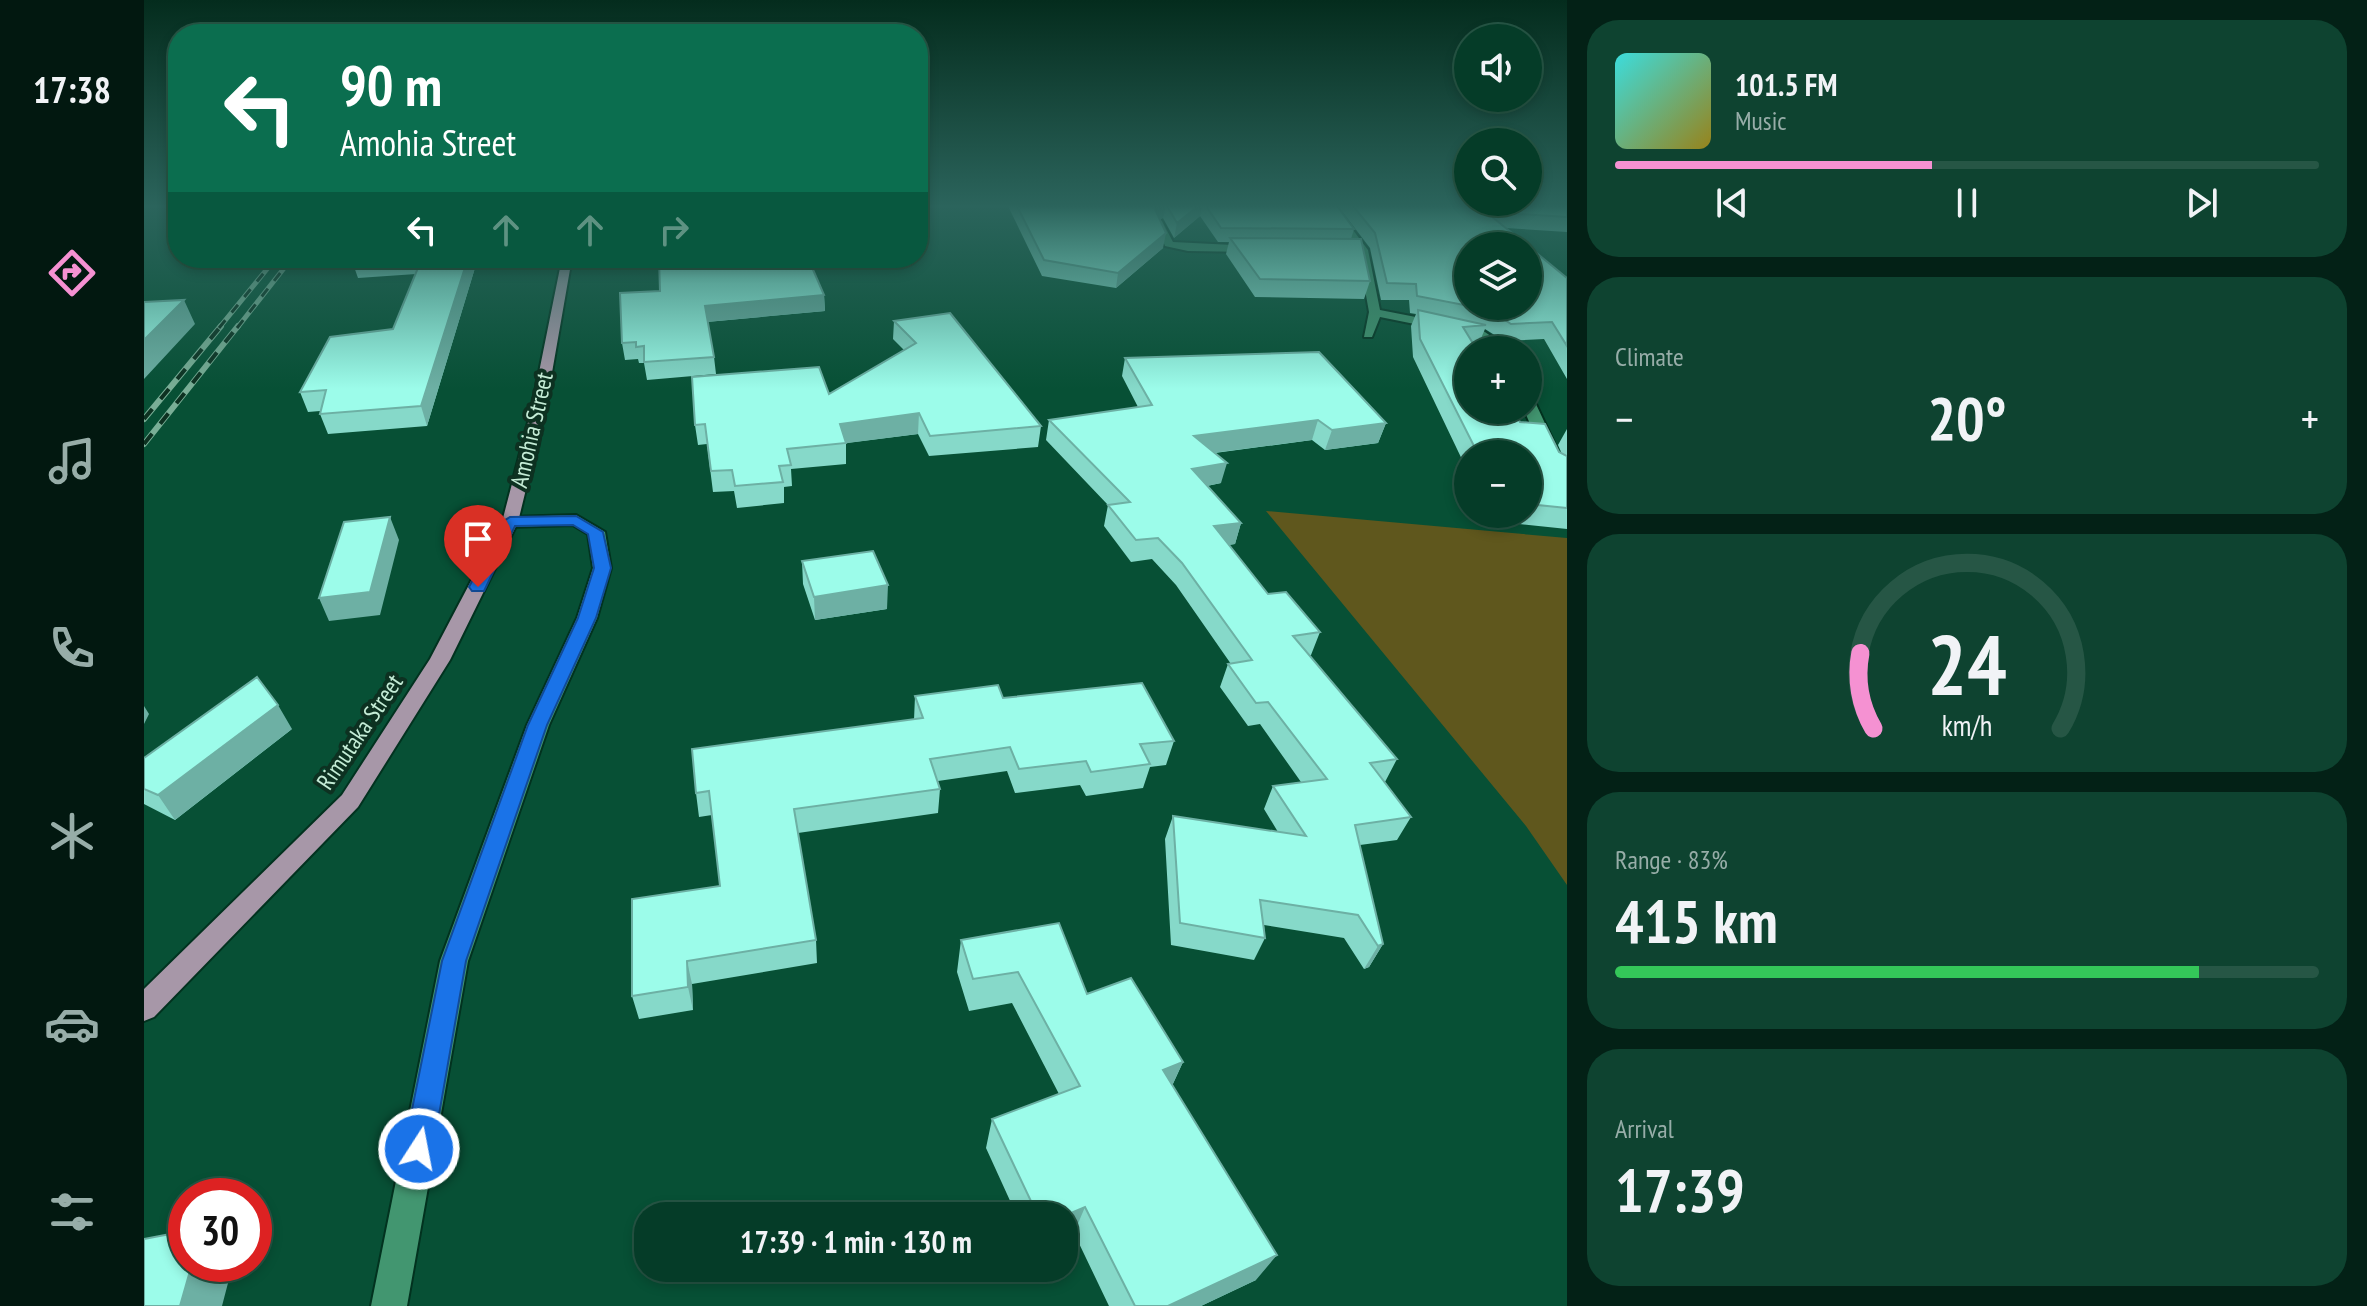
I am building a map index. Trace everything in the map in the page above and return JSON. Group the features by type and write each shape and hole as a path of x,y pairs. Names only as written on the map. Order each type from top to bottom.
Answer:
{"main road":[{"name":"Amohia Street","path":"510,522 539,407 565,268"},
{"name":"Rimutaka Street","path":"144,1008 350,801 440,660 510,522"}],"street":[{"path":"1366,267 1375,312 1368,334"},
{"path":"1375,312 1483,336"},
{"path":"1538,424 1558,469"},
{"name":"Amohia Street","path":"389,1306 454,961 538,725 587,618 602,568 596,532 576,520 510,522"}],"shaded area":[{"path":"1266,511 1567,538 1567,885 1526,826"}],"building":[{"path":"1084,267 1125,267 1118,273"},
{"path":"1251,267 1367,267 1370,281 1260,279"},
{"path":"1383,267 1454,267 1454,303 1417,296 1416,284 1387,283"},
{"path":"1542,267 1554,267 1567,278 1567,346 1552,322 1511,324 1505,320 1542,320"},
{"path":"418,268 465,268 421,406 320,414 326,390 300,392 330,337 393,329"},
{"path":"659,268 812,268 824,295 705,306 714,357 644,362 644,346 636,347 636,342 622,343 620,293 660,291"},
{"path":"184,300 144,340 144,302"},
{"path":"1418,310 1486,325 1463,327 1468,336 1454,336 1454,406 1420,339"},
{"path":"950,313 1041,426 930,436 919,413 840,424 846,443 787,449 791,465 779,466 783,482 735,486 732,470 711,471 705,424 695,425 692,377 819,367 829,394 916,343 894,321"},
{"path":"1319,352 1386,423 1332,430 1318,420 1194,436 1227,463 1192,469 1241,523 1214,526 1268,594 1286,592 1320,632 1293,636 1397,759 1370,763 1411,817 1355,825 1383,944 1378,946 1358,915 1260,900 1265,938 1180,923 1173,816 1306,836 1273,786 1327,779 1268,702 1256,703 1228,664 1252,660 1182,563 1158,538 1136,540 1108,505 1130,502 1049,420 1152,405 1125,358"},
{"path":"1463,424 1545,424 1559,452 1567,456 1567,508 1542,505 1542,440 1471,440"},
{"path":"390,517 370,592 319,598 344,522"},
{"path":"873,551 888,585 814,597 802,561"},
{"path":"257,677 278,705 158,795 144,789 144,758"},
{"path":"1142,683 1174,741 1140,744 1150,764 1091,772 1086,761 1019,769 1010,747 930,759 940,789 794,809 816,940 687,961 688,987 632,996 632,899 720,886 709,791 696,793 692,749 923,718 915,696 998,685 1003,698"},
{"path":"1059,923 1087,994 1131,978 1183,1062 1163,1070 1277,1255 1168,1306 1135,1306 1085,1207 1078,1210 1078,1202 1031,1202 992,1119 1080,1086 1018,972 973,979 961,940"},
{"path":"168,1234 168,1282 187,1282 180,1306 144,1306 144,1239"}],"railway":[{"path":"219,328 268,268"},
{"path":"237,328 284,268"},
{"path":"144,419 221,326"},
{"path":"144,444 238,326"}],"route":[{"path":"419,1149 454,961 538,725 587,618 602,568 596,532 576,520 510,522 478,587"}]}
